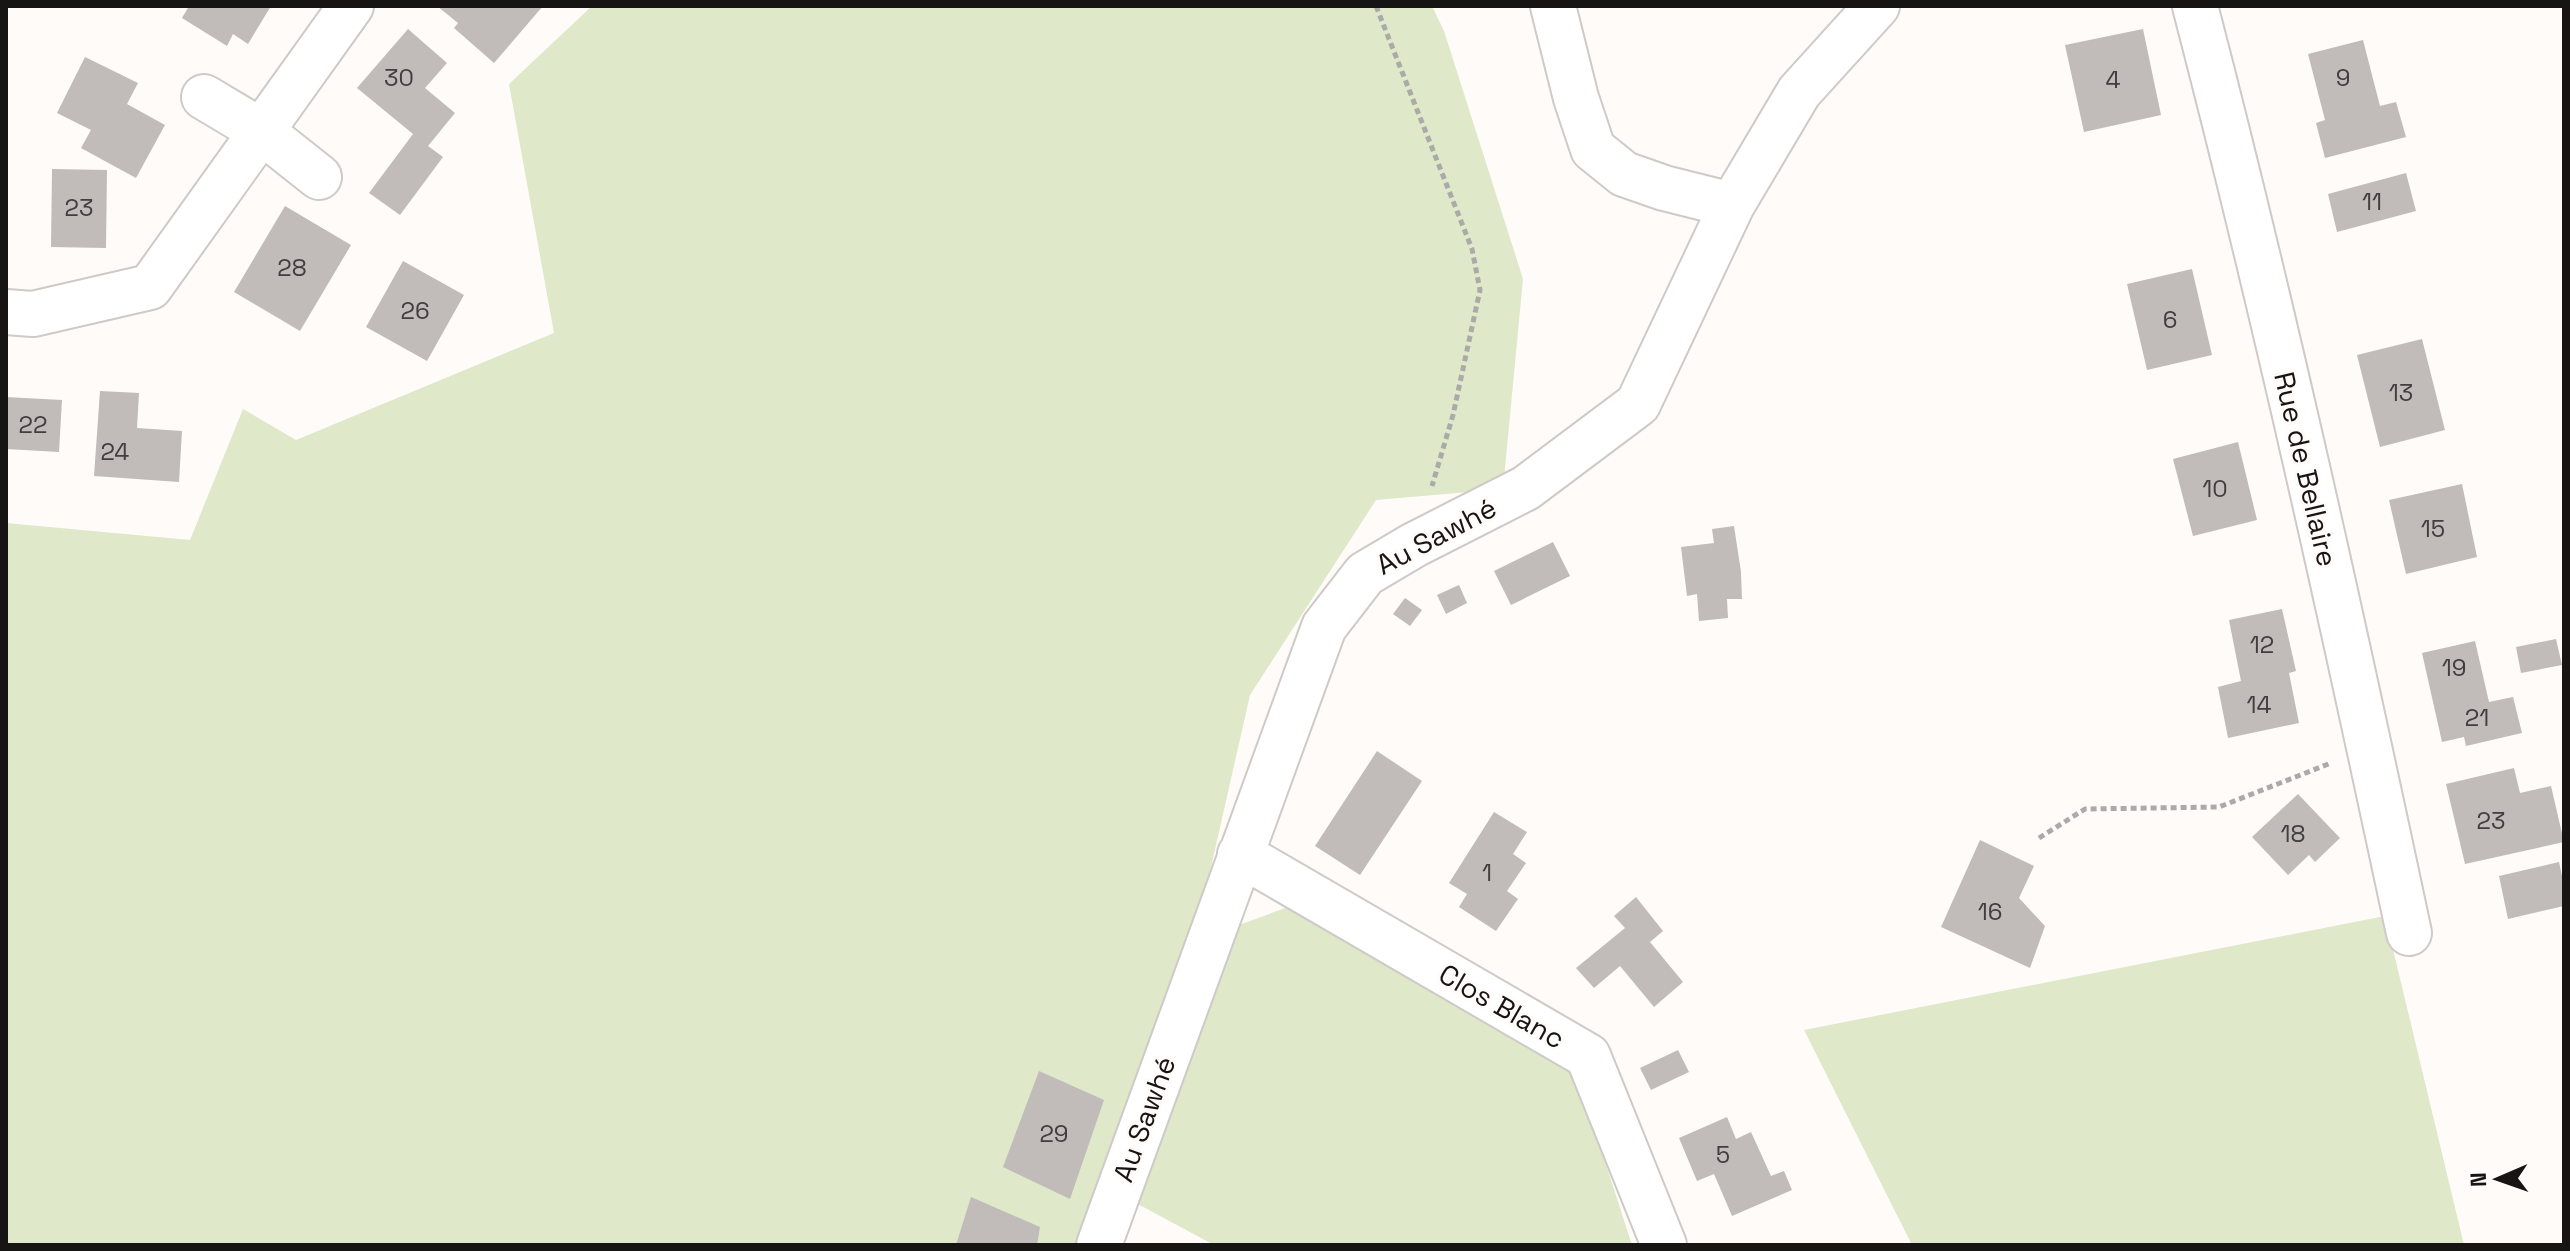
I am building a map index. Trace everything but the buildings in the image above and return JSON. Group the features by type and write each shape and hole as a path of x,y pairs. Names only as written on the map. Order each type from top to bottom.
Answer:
{"street":[{"path":"6,312 33,314 150,287 351,6"},
{"path":"1553,6 1576,98 1593,149 1624,174 1664,188 1732,205"},
{"name":"Au Sawhé","path":"1099,1245 1324,627 1365,574 1414,545 1526,488 1638,404 1732,205 1799,92 1877,6"},
{"name":"Rue de Bellaire","path":"2195,6 2229,136 2409,933"},
{"path":"204,97 261,131 319,177"},
{"name":"Clos Blanc","path":"1240,854 1588,1056 1664,1245"}],"path":[{"path":"1376,6 1472,249 1480,290 1453,415 1414,545"},
{"path":"2039,838 2085,809 2219,807 2369,748"}],"green space":[{"path":"592,6 1432,6 1444,31 1523,279 1503,489 1376,500 1250,695 1202,907 1090,1245 6,1245 6,523 190,540 243,409 296,440 554,333 509,84"},
{"path":"1288,907 1404,963 1578,1078 1632,1245 1214,1245 1136,1203 1239,925"},
{"path":"2385,916 2464,1245 1912,1245 1804,1030"}]}
